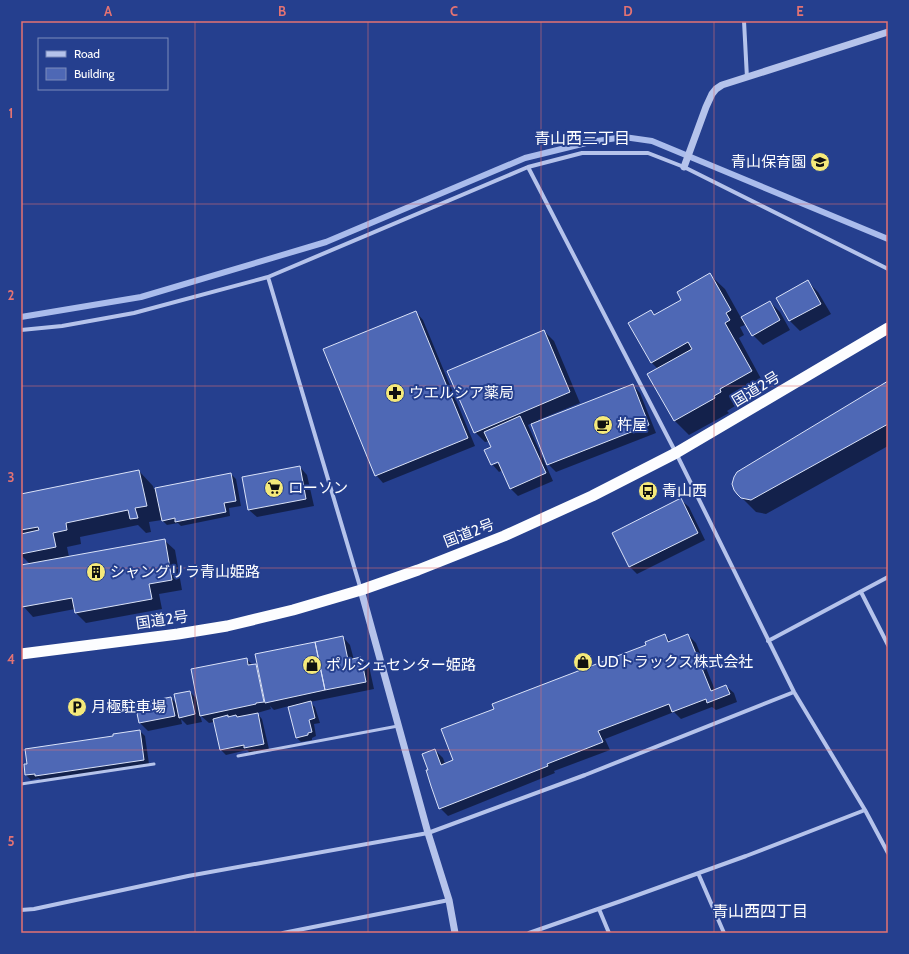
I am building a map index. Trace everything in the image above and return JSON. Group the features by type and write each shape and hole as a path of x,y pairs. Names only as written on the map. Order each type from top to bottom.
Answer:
{"highway":[{"name":"国道2号","path":"21,654 178,634 227,626 293,610 361,590 418,570 504,536 592,496 676,454 888,328"}],"street":[{"path":"744,21 747,78"},
{"path":"684,167 712,94 722,85 888,32"},
{"path":"21,330 62,326 134,313 268,277 528,167 582,153 648,153 684,167 888,270"},
{"path":"528,167 676,454 794,692 865,810 888,854"},
{"path":"268,277 361,590 428,833 449,900 455,933"},
{"path":"768,641 888,577"},
{"path":"861,592 888,645"},
{"path":"21,910 188,876 428,833 585,775 794,692"},
{"path":"530,933 754,853 865,810"},
{"path":"698,873 724,933"},
{"path":"283,933 449,900"},
{"path":"599,909 609,933"}],"lane":[{"path":"238,756 398,726"},
{"path":"21,784 154,764"}],"building":[{"path":"710,273 731,310 726,313 730,320 725,323 752,371 720,389 721,392 714,396 715,398 674,421 647,374 692,349 688,342 651,363 628,323 651,310 654,315 681,300 677,292"},
{"path":"808,280 821,304 789,321 776,298"},
{"path":"770,301 780,320 752,336 741,317"},
{"name":"ウエルシア薬局","path":"416,311 468,438 375,476 323,349"},
{"path":"544,330 570,392 474,433 447,371"},
{"path":"888,381 888,424 751,500 741,498 734,490 732,484 737,472"},
{"path":"633,384 649,425 547,465 531,424"},
{"path":"520,416 546,473 510,489 498,462 491,465 484,450 491,447 484,432"},
{"name":"ローソン","path":"300,466 306,499 248,510 242,477"},
{"path":"139,470 147,506 135,508 138,518 130,519 128,510 66,523 67,530 53,533 56,547 21,554 21,534 39,530 38,527 21,530 21,494"},
{"path":"231,473 236,501 224,503 226,512 175,522 175,518 162,521 155,488"},
{"path":"681,498 698,533 629,567 612,533"},
{"name":"シャングリラ青山姫路","path":"165,539 172,580 149,584 152,599 75,613 72,598 22,607 21,565"},
{"path":"665,634 668,642 688,634 711,691 726,685 730,694 707,703 706,699 672,712 669,704 598,731 603,742 547,764 548,766 439,809 422,754 435,749 441,765 453,760 441,729 494,709 492,704 646,645 645,642"},
{"path":"343,636 348,660 361,657 366,682 325,690 315,642"},
{"path":"315,642 325,690 265,703 255,654"},
{"path":"247,658 248,665 256,664 264,702 200,716 191,669"},
{"path":"190,691 195,714 179,718 174,694"},
{"path":"171,697 175,716 139,723 135,704"},
{"path":"311,701 315,718 309,720 312,732 308,733 308,735 296,738 288,707"},
{"path":"258,713 264,744 244,748 244,745 220,750 213,719 228,715 228,717 236,715 237,717"},
{"path":"140,730 144,760 35,776 35,774 25,775 24,764 27,764 25,749 113,736 113,734"}],"waterway":[{"path":"21,317 141,297 326,242 525,158 590,142 624,137 652,141 888,239"}],"place":[{"name":"青山保育園","path":"820,162"},
{"name":"ウエルシア薬局","path":"395,393"},
{"name":"杵屋","path":"603,425"},
{"name":"ローソン","path":"274,488"},
{"name":"青山西","path":"648,491"},
{"name":"シャングリラ青山姫路","path":"96,572"},
{"name":"UDトラックス株式会社","path":"583,662"},
{"name":"ポルシェセンター姫路","path":"312,665"},
{"name":"月極駐車場","path":"77,707"}],"district":[{"name":"青山西三丁目","path":"582,138"},
{"name":"青山西四丁目","path":"760,911"}]}
